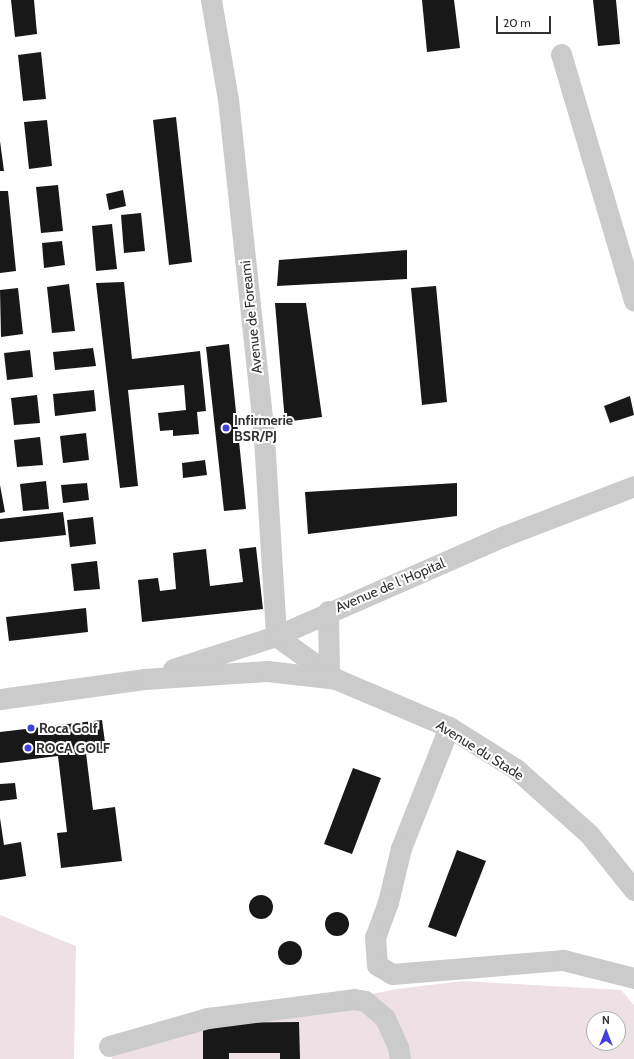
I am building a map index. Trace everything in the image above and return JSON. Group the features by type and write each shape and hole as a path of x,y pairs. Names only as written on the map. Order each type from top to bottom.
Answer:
{"street":[{"name":"Avenue de Foreami","path":"210,0 228,99 264,438 276,636"},
{"path":"561,54 634,300"},
{"name":"Avenue de l 'Hopital","path":"144,679 276,636 328,611 504,536 634,486"},
{"path":"328,611 333,676"},
{"name":"Avenue du Stade","path":"276,636 333,676 449,728 516,769 589,834 634,890"},
{"name":"Avenue du Stade","path":"144,679 267,671 333,676"},
{"path":"0,699 144,679"},
{"path":"449,728 401,848 388,902 375,937 377,965 392,974 563,960 634,978"},
{"path":"109,1046 208,1018 354,999 365,1001 385,1018 398,1047 400,1059"}],"shaded area":[{"path":"0,915 76,946 74,1059 0,1059"},
{"path":"463,981 621,990 634,1005 634,1059 112,1059 109,1046 397,989"}],"building":[{"path":"11,0 34,0 37,34 15,37"},
{"path":"422,0 454,0 460,48 427,52"},
{"path":"593,0 616,0 620,44 598,46"},
{"path":"41,52 46,99 23,101 18,55"},
{"path":"176,117 192,262 169,265 153,120"},
{"path":"47,120 52,166 29,169 24,122"},
{"path":"0,141 4,171 0,171"},
{"path":"58,185 63,231 41,233 36,187"},
{"path":"123,190 126,206 109,210 106,194"},
{"path":"0,191 8,191 16,271 0,273"},
{"path":"141,213 145,251 124,253 121,215"},
{"path":"112,224 117,269 96,271 92,226"},
{"path":"62,241 65,265 44,268 42,243"},
{"path":"407,250 407,279 277,286 279,260"},
{"path":"124,282 132,359 200,351 206,411 197,412 199,434 173,436 173,430 160,431 158,413 186,410 184,385 128,390 138,486 120,488 96,283"},
{"path":"69,284 75,331 52,333 47,287"},
{"path":"436,286 447,402 422,405 411,288"},
{"path":"18,288 23,334 1,337 0,290"},
{"path":"275,303 306,303 322,417 285,422"},
{"name":"Infirmerie BSR/PJ","path":"229,344 246,509 224,511 206,347"},
{"path":"93,348 96,366 55,370 53,352"},
{"path":"30,350 33,377 7,380 4,353"},
{"path":"94,390 96,411 55,416 53,394"},
{"path":"37,395 40,423 14,425 11,398"},
{"path":"630,396 634,415 610,423 604,406"},
{"path":"86,433 89,460 63,463 60,436"},
{"path":"40,437 43,465 17,467 14,440"},
{"path":"205,460 207,475 183,478 182,463"},
{"path":"46,481 49,509 23,511 20,484"},
{"path":"87,483 89,500 63,503 61,485"},
{"path":"457,483 457,516 308,534 305,492"},
{"path":"0,485 5,512 0,513"},
{"path":"63,512 66,535 0,542 0,519"},
{"path":"93,517 96,544 70,547 67,520"},
{"path":"256,547 263,609 142,622 138,580 158,578 160,591 176,589 173,553 206,549 210,586 243,582 239,549"},
{"path":"97,561 100,589 74,591 71,564"},
{"path":"86,608 88,632 9,641 6,617"},
{"path":"102,720 106,750 86,753 93,810 115,807 122,861 61,868 57,833 67,832 58,756 0,763 0,732"},
{"path":"353,768 381,778 352,854 324,844"},
{"path":"15,783 17,799 0,801 0,784"},
{"path":"0,818 4,845 21,842 26,876 0,880"},
{"path":"457,850 486,861 456,937 428,927"},
{"path":"261,895 270,898 273,907 270,916 261,919 252,916 249,907 252,898"},
{"path":"337,912 346,915 349,924 346,933 337,936 328,933 325,924 328,915"},
{"path":"290,941 299,944 302,953 299,962 290,965 281,962 278,953 281,944"},
{"path":"299,1022 300,1059 280,1059 280,1053 229,1053 229,1059 203,1059 203,1023"}],"place":[{"name":"Infirmerie BSR/PJ","path":"226,428"},
{"name":"Roca Golf","path":"31,728"},
{"name":"ROCA GOLF","path":"28,748"}]}
